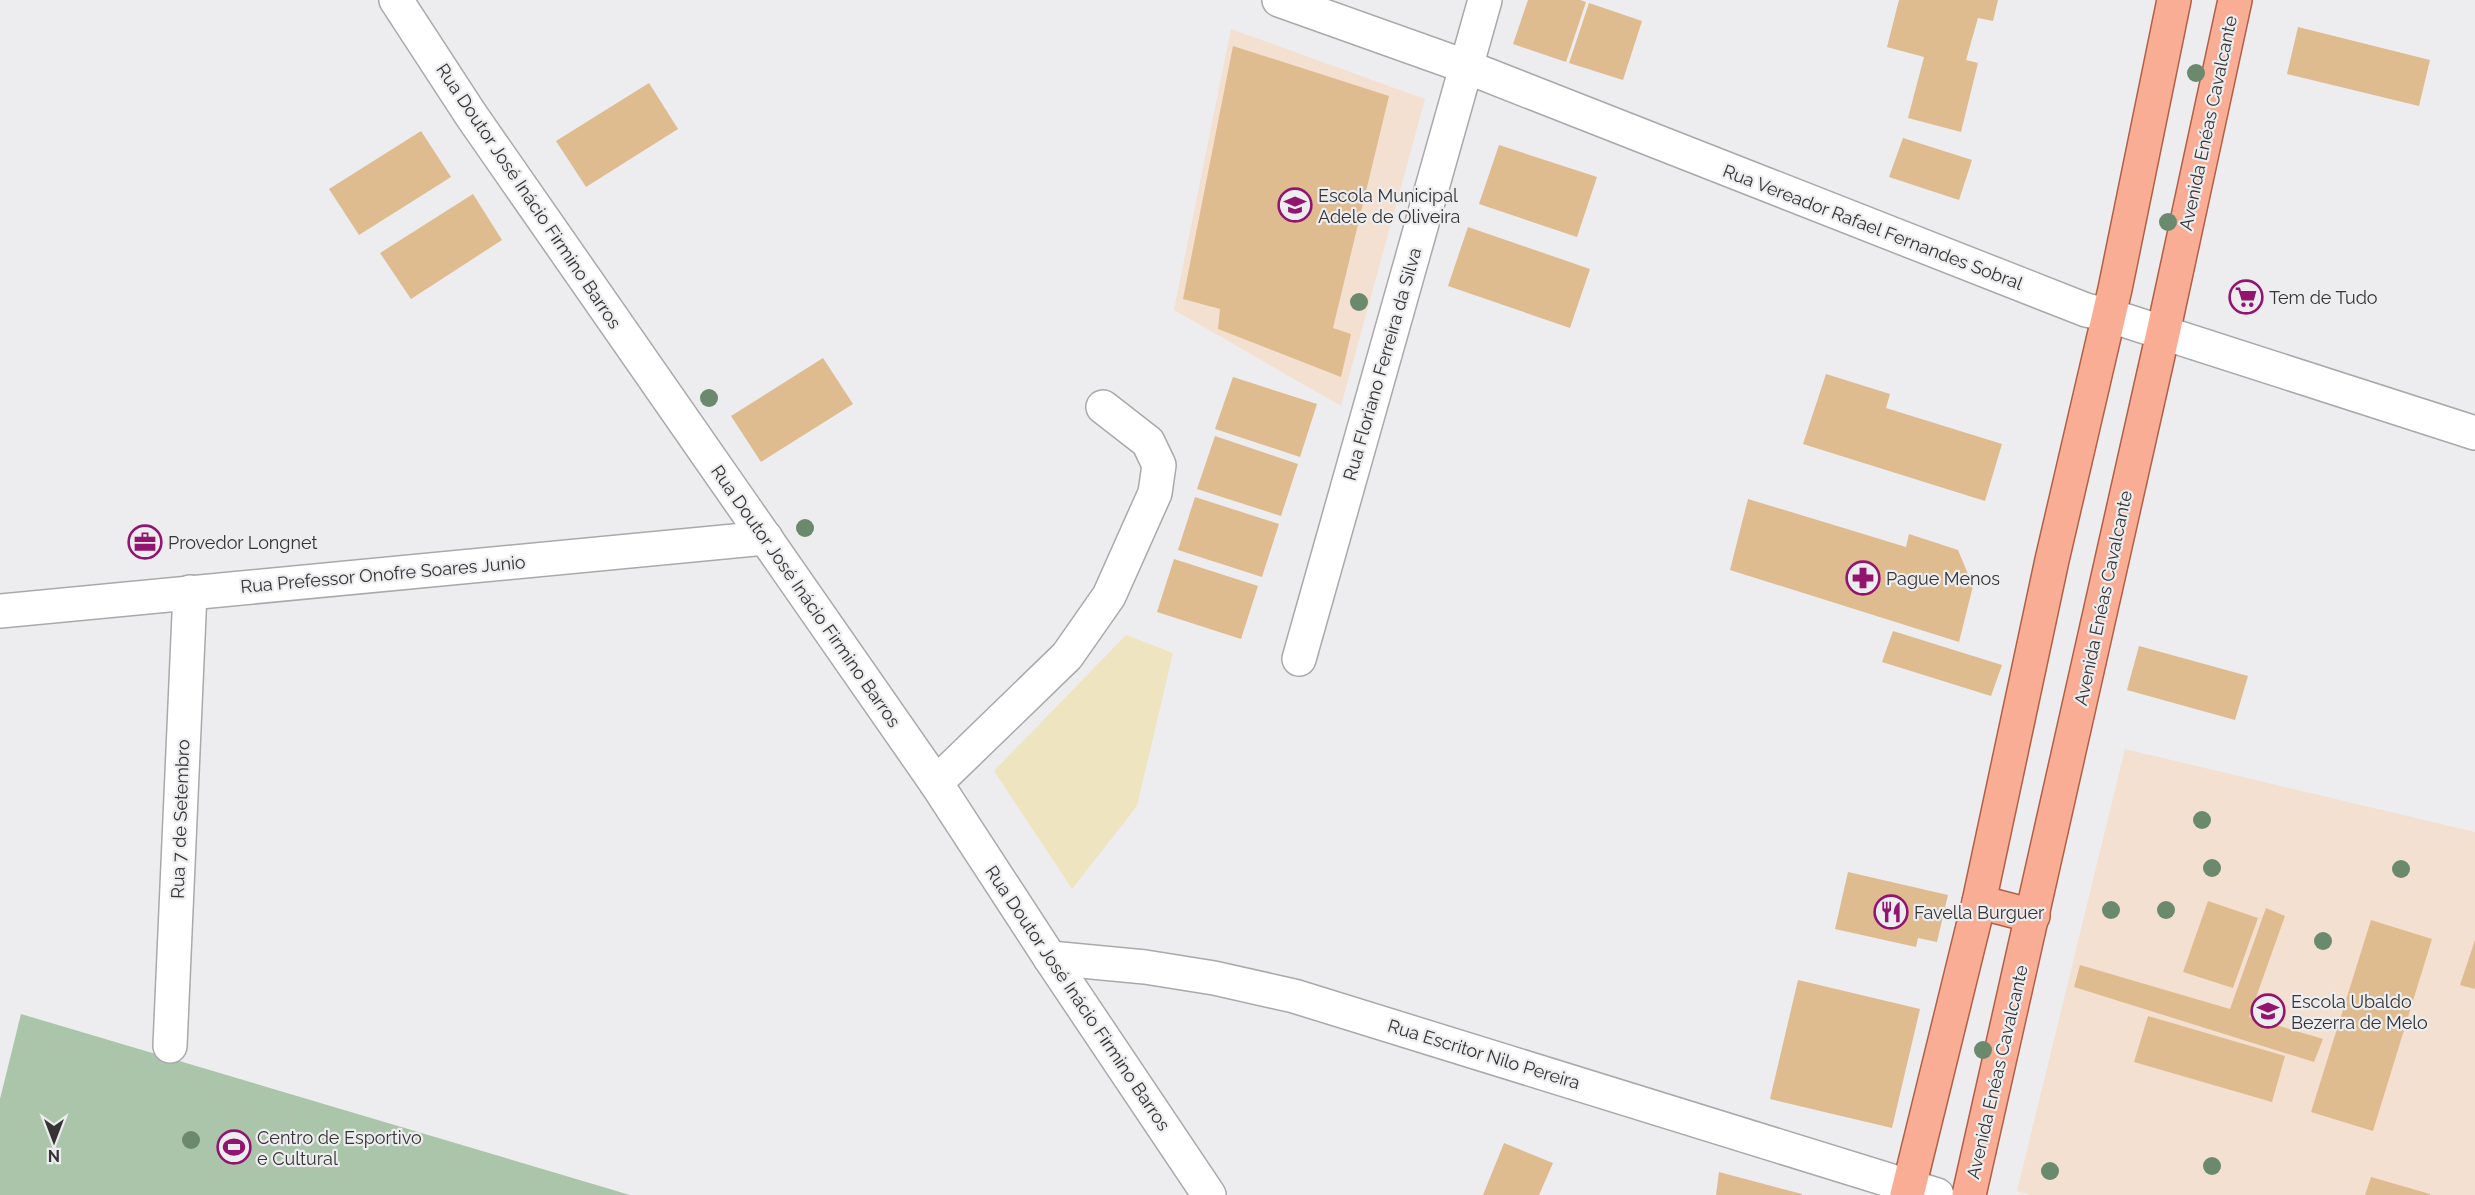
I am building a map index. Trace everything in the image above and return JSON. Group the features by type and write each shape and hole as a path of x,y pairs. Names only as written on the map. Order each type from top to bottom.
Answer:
{"main road":[{"path":"1918,1192 2052,560 2108,315 2175,0"},
{"name":"Avenida Enéas Cavalcante","path":"1969,1195 2163,333 2235,0"},
{"path":"1979,902 2033,916"}],"street":[{"name":"Rua Doutor José Inácio Firmino Barros","path":"396,0 471,115 936,783 1209,1195"},
{"name":"Rua Vereador Rafael Fernandes Sobral","path":"1279,0 1467,67 2086,310 2108,315 2475,433"},
{"name":"Rua Floriano Ferreira da Silva","path":"1299,659 1485,0"},
{"path":"936,783 1067,656 1109,596 1146,514 1155,493 1159,465 1148,441 1103,407"},
{"name":"Rua Prefessor Onofre Soares Junio","path":"0,611 766,538"},
{"name":"Rua 7 de Setembro","path":"170,1046 190,592"},
{"name":"Rua Escritor Nilo Pereira","path":"1050,958 1145,967 1214,978 1294,996 1918,1192"}],"shaded area":[{"name":"Escola Municipal Adele de Oliveira","path":"1231,29 1425,99 1341,406 1174,310"},
{"name":"Escola Ubaldo Bezerra de Melo","path":"2125,749 2475,832 2475,1195 2031,1195 2017,1191"}],"green space":[{"name":"Centro de Esportivo e Cultural","path":"21,1014 630,1195 0,1195 0,1099"}],"sand":[{"path":"1126,635 1173,653 1137,806 1072,889 994,771"}],"building":[{"path":"1528,0 1586,2 1566,62 1513,44"},
{"path":"1899,0 1998,0 1993,21 1978,18 1966,60 1978,63 1961,132 1908,118 1924,57 1887,47"},
{"path":"1589,3 1642,21 1623,80 1569,63"},
{"path":"2298,27 2430,60 2419,106 2287,74"},
{"name":"Escola Municipal Adele de Oliveira","path":"1233,46 1389,96 1333,328 1351,334 1341,377 1218,329 1220,309 1183,299"},
{"path":"649,83 678,129 586,187 556,141"},
{"path":"421,131 451,177 359,235 329,189"},
{"path":"1903,138 1972,160 1959,200 1889,177"},
{"path":"1499,145 1597,177 1577,237 1479,204"},
{"path":"473,194 502,240 411,299 380,253"},
{"path":"1468,227 1590,269 1570,328 1448,286"},
{"path":"823,358 853,404 761,462 731,416"},
{"path":"1826,374 1890,394 1886,408 2002,444 1985,501 1803,444"},
{"path":"1233,377 1317,404 1300,457 1215,429"},
{"path":"1215,436 1298,464 1281,516 1197,489"},
{"path":"1195,497 1279,524 1262,577 1178,550"},
{"name":"Pague Menos","path":"1748,499 1906,547 1909,534 1958,550 1973,586 1959,642 1730,570"},
{"path":"1174,559 1258,586 1241,639 1157,612"},
{"path":"1893,631 2002,665 1991,696 1882,662"},
{"path":"2139,646 2248,676 2235,720 2127,690"},
{"name":"Favella Burguer","path":"1848,872 1948,895 1937,942 1918,938 1916,947 1835,929"},
{"path":"2208,901 2258,918 2233,988 2183,972"},
{"path":"2266,908 2285,916 2249,1017 2323,1039 2314,1062 2074,987 2080,965 2230,1009"},
{"path":"2371,920 2432,939 2373,1131 2311,1112"},
{"path":"2475,940 2475,989 2460,985"},
{"path":"1798,980 1920,1009 1892,1128 1770,1099"},
{"path":"2148,1016 2285,1056 2272,1102 2134,1062"},
{"path":"1504,1143 1553,1163 1539,1195 1483,1195"},
{"path":"1719,1172 1802,1194 1802,1195 1716,1195"},
{"path":"2371,1177 2430,1194 2430,1195 2365,1195"}],"place":[{"name":"Escola Municipal Adele de Oliveira","path":"1295,205"},
{"name":"Tem de Tudo","path":"2246,297"},
{"name":"Provedor Longnet","path":"145,542"},
{"name":"Pague Menos","path":"1863,578"},
{"name":"Favella Burguer","path":"1891,912"},
{"name":"Escola Ubaldo Bezerra de Melo","path":"2268,1011"},
{"name":"Centro de Esportivo e Cultural","path":"234,1147"}]}
